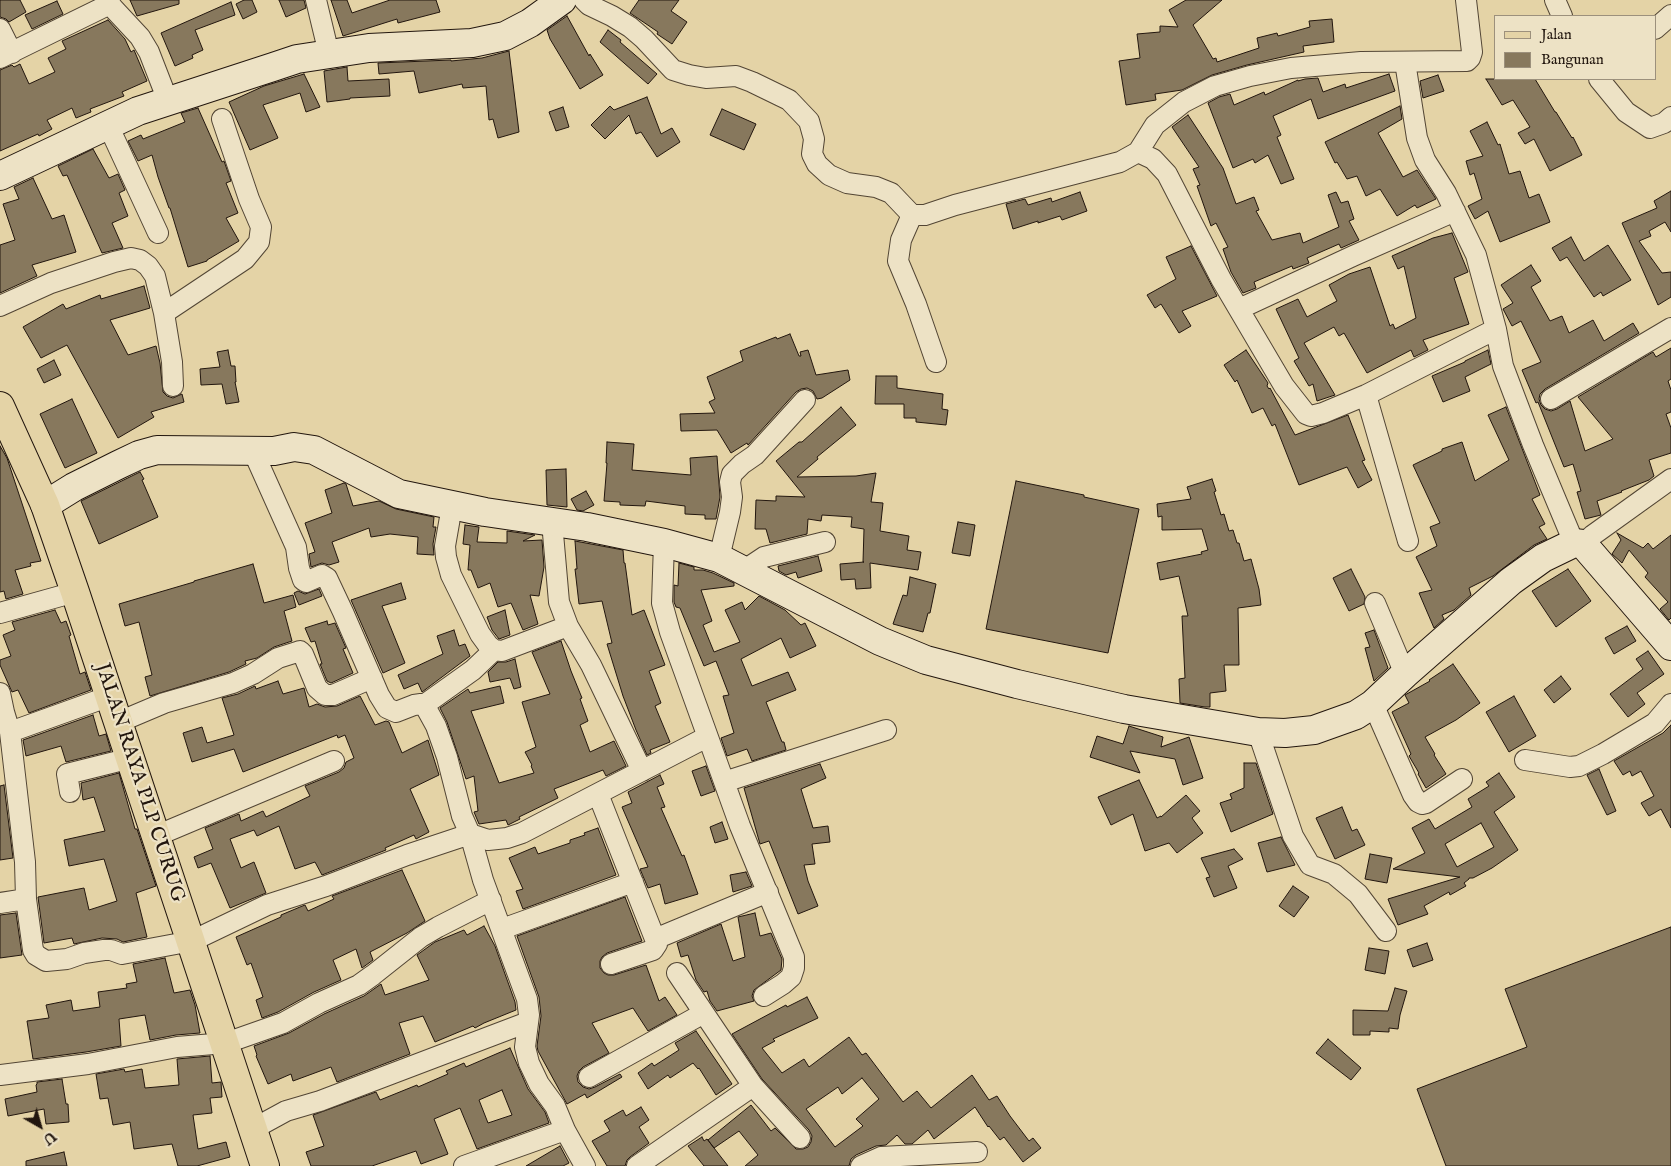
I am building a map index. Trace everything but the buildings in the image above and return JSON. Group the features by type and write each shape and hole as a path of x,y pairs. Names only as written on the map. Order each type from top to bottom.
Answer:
{"main road":[{"name":"JALAN RAYA PLP CURUG","path":"0,406 44,505 75,592 226,1043 265,1166"}],"street":[{"path":"316,0 330,54"},
{"path":"0,176 138,111 298,59 369,48 472,43 505,36 530,23 562,0"},
{"path":"584,0 589,6 612,16 630,27 673,70 706,78 736,76 789,100 809,121 814,138 812,154 817,164 829,175 847,183 876,187 891,193 912,215 925,215 956,205 1120,162 1138,152 1156,125 1184,102 1215,86 1250,76 1291,68 1361,62 1467,61 1472,52 1466,0"},
{"path":"0,29 6,56 109,2 140,37 150,52 168,101"},
{"path":"1656,28 1671,15"},
{"path":"1405,62 1417,138 1425,160 1446,193 1476,256 1496,329 1503,366 1533,445 1579,544 1671,646"},
{"path":"1600,80 1626,112 1650,128 1664,123 1671,117"},
{"path":"164,313 245,259 259,242 261,227 249,199 222,119"},
{"path":"108,125 158,234"},
{"path":"1138,152 1153,159 1167,174 1221,279 1284,386 1306,414 1311,416 1323,413 1366,395 1496,329"},
{"path":"1239,309 1353,256 1455,212"},
{"path":"912,215 901,240 898,261 916,304 936,362"},
{"path":"0,306 51,283 114,262 130,258 140,260 148,266 154,276 164,313 172,362 173,386"},
{"path":"1551,400 1671,328"},
{"path":"1366,395 1408,541"},
{"path":"719,558 730,512 732,497 730,482 732,474 742,464 755,456 805,400"},
{"path":"44,505 74,487 118,465 139,455 157,450 274,451 294,447 314,450 399,494 485,512 587,527 664,543 719,558 880,641 926,660 1124,709 1258,732 1285,734 1314,730 1356,715 1374,704 1511,581 1544,558 1579,544 1671,479"},
{"path":"253,451 296,547 303,580 306,582 322,576 327,578 344,612 379,695 390,711 396,712 417,704 424,705 473,670 494,650"},
{"path":"452,506 446,557 451,575 480,634 488,645 494,650 502,651 568,626"},
{"path":"552,522 559,602 568,626 591,665 642,771"},
{"path":"743,571 764,557 825,542"},
{"path":"664,543 662,603 670,632 740,826 794,958 794,968 791,976 764,996"},
{"path":"0,613 75,592"},
{"path":"1375,603 1406,674"},
{"path":"119,722 164,703 233,683 253,674 278,658 300,651 317,688 325,695 333,695 372,678"},
{"path":"10,732 110,696"},
{"path":"1374,704 1413,795 1418,802 1426,803 1462,779"},
{"path":"1525,760 1570,767 1579,766 1655,723 1671,704"},
{"path":"424,705 436,726 483,880 527,999 530,1015 525,1047 529,1063 539,1084 555,1106 565,1130 585,1166"},
{"path":"1,706 10,732 24,862 26,899 33,950 36,955 46,961 67,959 104,950 111,950 122,954 192,941 267,905 326,886 407,854 470,834 488,840 508,838 522,833 707,737"},
{"path":"724,782 886,730"},
{"path":"1258,732 1293,836 1310,864 1334,874 1358,894 1386,931"},
{"path":"70,792 67,774 131,758"},
{"path":"156,836 334,761"},
{"path":"598,794 657,944 653,950 611,964"},
{"path":"502,929 633,882"},
{"path":"656,938 768,892"},
{"path":"0,903 26,899"},
{"path":"0,1075 88,1064 177,1047 226,1043 283,1023 319,1003 359,985 421,937 491,900"},
{"path":"677,972 753,1086 800,1138"},
{"path":"588,1077 704,1013"},
{"path":"254,1129 286,1111 320,1102 528,1022"},
{"path":"637,1166 753,1086"},
{"path":"464,1166 565,1130"},
{"path":"861,1166 881,1157 977,1152"}]}
